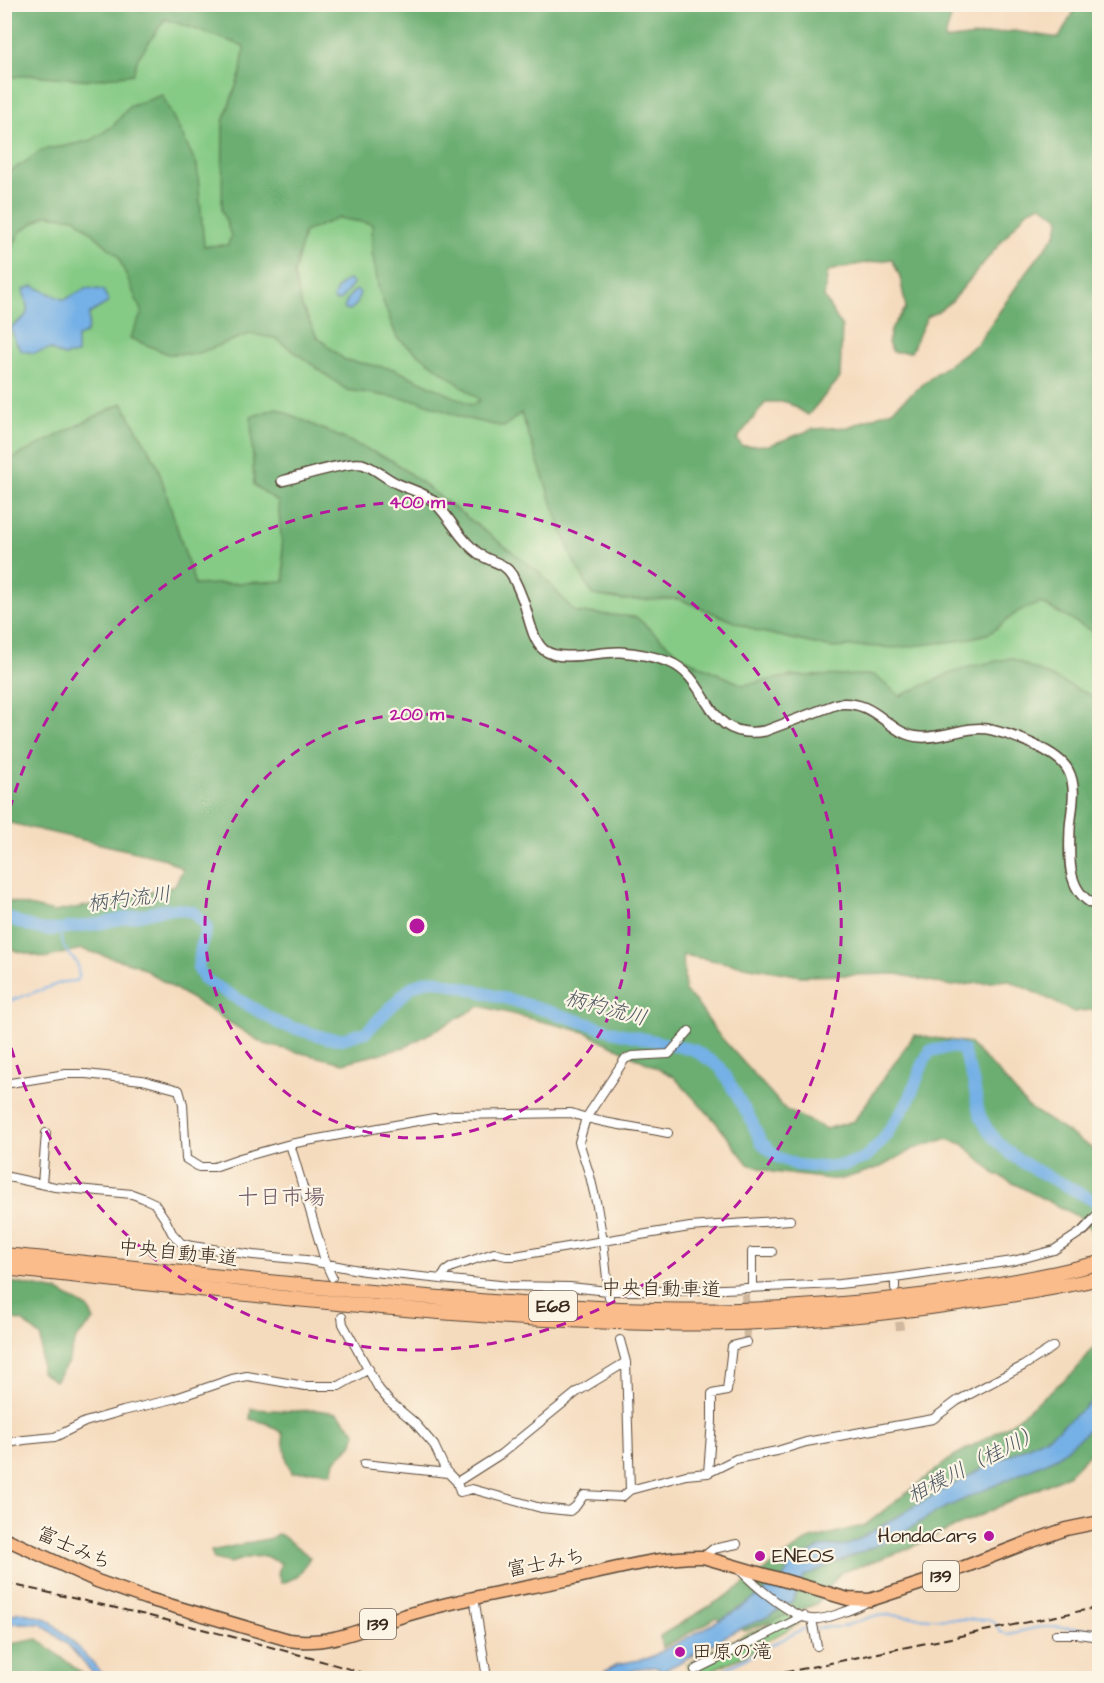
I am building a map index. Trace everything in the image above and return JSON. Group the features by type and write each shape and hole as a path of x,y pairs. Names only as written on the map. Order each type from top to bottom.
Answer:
{"highway":[{"name":"中央自動車道","path":"4,1255 425,1298 663,1310 736,1310 877,1300 950,1292 1100,1263"},
{"name":"中央自動車道","path":"4,1268 430,1312 577,1321 663,1323 737,1323 878,1313 998,1297 1100,1278"},
{"name":"富士みち","path":"4,1538 97,1581 135,1595 217,1620 300,1641 331,1640 416,1612 474,1597 679,1558 703,1557 738,1567 759,1579 848,1599 870,1600 928,1581 1066,1529 1100,1522"}],"street":[{"path":"282,481 343,465 361,464 396,483 421,493 436,503 458,533 476,551 508,570 522,597 531,628 545,651 568,656 620,652 649,656 671,663 688,675 712,712 722,722 742,732 765,731 837,704 848,703 869,709 905,734 917,737 980,729 992,730 1048,752 1068,768 1071,778 1074,805 1070,827 1072,878 1078,893 1100,907"},
{"path":"608,1294 603,1240 590,1176 579,1142 586,1118 625,1059 632,1056 669,1054 689,1031"},
{"path":"4,1084 45,1077 86,1074 142,1080 179,1090 183,1104 186,1159 199,1167 214,1167 290,1144 453,1114 571,1113 586,1118 668,1133"},
{"path":"42,1184 46,1133"},
{"path":"290,1144 326,1264 332,1277"},
{"path":"4,1176 42,1184 132,1194 143,1198 154,1203 160,1210 172,1233 181,1243 192,1246 441,1280 509,1286 570,1287 608,1294 747,1290 839,1284 1013,1261 1054,1250 1084,1230 1100,1214"},
{"path":"441,1280 452,1267 494,1253 515,1256 690,1227 790,1220"},
{"path":"747,1290 752,1252 772,1252"},
{"path":"895,1278 895,1288"},
{"path":"342,1317 343,1324 379,1389 389,1401 414,1422 434,1445 448,1473 457,1482 460,1492 472,1489 541,1508 570,1511 584,1495 622,1497 630,1490 686,1475 708,1473 736,1460 806,1442 933,1419 957,1401 1023,1366 1053,1347"},
{"path":"620,1340 626,1362 630,1490"},
{"path":"708,1473 712,1395 727,1391 732,1346 747,1342"},
{"path":"457,1482 501,1454 577,1392 626,1362"},
{"path":"4,1444 55,1437 85,1422 173,1399 232,1379 247,1376 305,1386 339,1386 369,1369"},
{"path":"364,1464 448,1473"},
{"path":"703,1557 713,1549 737,1544"},
{"path":"759,1579 790,1612 811,1623 817,1646"},
{"path":"474,1597 488,1678"},
{"path":"695,1670 811,1623 856,1608 870,1600"},
{"path":"1056,1634 1100,1637"}],"green space":[{"path":"5,4 955,5 944,40 1014,31 1059,38 1077,5 1099,5 1099,635 1041,603 1019,611 990,633 964,640 895,648 863,646 832,648 757,631 679,599 623,600 593,595 574,562 521,413 504,427 463,418 419,401 347,390 275,338 249,334 197,354 168,354 130,338 142,313 118,256 75,218 46,215 21,231 5,259 5,174 41,150 92,140 114,125 129,107 162,95 197,165 204,246 228,245 231,236 222,210 223,122 241,72 244,46 165,19 138,58 133,74 90,80 31,75 5,78","holes":["1041,205 1060,218 1056,234 1023,277 978,343 892,410 848,427 813,429 770,445 742,446 737,439 766,402 787,402 808,415 840,378 842,327 824,297 828,271 892,259 900,277 906,308 892,327 888,343 893,352 911,352 927,317 952,301 1027,211","339,218 372,224 372,252 379,291 397,338 480,400 472,405 394,369 345,360 317,337 302,307 294,275 304,232"]},
{"path":"5,5 269,5 832,558 1099,351 1099,728 324,707 5,505"},
{"path":"122,403 157,464 195,585 285,581 278,502 254,485 251,417 276,408 393,461 540,573 575,612 636,617 682,657 743,685 791,676 874,675 900,696 969,667 1011,658 1099,699 1099,1009 1073,1012 1008,980 952,986 897,974 801,976 683,955 685,992 695,1001 718,1034 786,1110 826,1129 854,1121 914,1035 969,1043 1027,1106 1099,1153 1099,1239 1081,1218 995,1174 963,1144 946,1139 913,1149 881,1167 839,1180 772,1172 748,1164 715,1121 673,1076 585,1032 480,1006 403,1048 343,1063 264,1044 137,965 81,949 45,958 5,948 4,900 54,912 132,897 175,885 183,869 166,859 5,822 5,462"},
{"path":"5,1281 58,1291 88,1308 94,1320 76,1339 67,1364 55,1381 41,1372 41,1337 22,1321 5,1319"},
{"path":"1099,1341 1099,1444 1068,1475 903,1551 840,1573 816,1604 745,1631 716,1618 662,1648 660,1636 728,1595 808,1540 865,1525 954,1456 1008,1426 1075,1371"},
{"path":"251,1409 316,1410 337,1413 356,1432 353,1443 335,1461 332,1473 316,1470 292,1473 287,1461 282,1433 266,1423 250,1419"},
{"path":"277,1534 310,1557 296,1577 281,1583 278,1574 281,1563 265,1556 230,1563 214,1559 211,1551 271,1538"},
{"path":"786,1612 798,1624 746,1655 716,1668 704,1677 693,1678 686,1664 695,1659 696,1662 710,1656 711,1650 766,1626"},
{"path":"38,1639 88,1678 5,1678 5,1645"}],"water":[{"path":"349,280 353,283 352,285 341,300 336,301 333,298 337,289"},
{"path":"33,286 64,300 87,288 103,290 109,302 89,314 87,331 77,337 77,354 63,356 50,349 34,353 22,351 15,341 11,327 23,319 27,312 23,290"},
{"path":"357,290 360,292 357,304 350,310 344,309 352,293"},
{"path":"1099,1396 1099,1421 1057,1457 936,1512 896,1537 804,1576 792,1602 663,1670 663,1678 658,1678 659,1668 651,1667 629,1672 618,1678 593,1678 618,1664 649,1658 726,1617 782,1580 792,1562 821,1547 848,1545 985,1467 1049,1436"},
{"path":"20,1612 48,1619 101,1672 111,1678 100,1678 68,1645 41,1624 5,1624 5,1616"}],"waterway":[{"name":"柄杓流川","path":"4,916 33,927 51,930 98,924 162,910 177,909 193,912 207,928 202,942 198,968 204,979 280,1024 327,1038 342,1039 366,1032 411,987 425,981 435,980 515,1001 615,1032 694,1050 720,1067 761,1142 777,1157 797,1165 821,1167 844,1165 865,1158 882,1141 909,1100 930,1051 947,1048 963,1050 972,1078 979,1114 991,1134 1018,1159 1100,1205"},
{"path":"4,1003 63,982 76,981 79,977 77,963 65,949 58,930"},
{"path":"723,1670 801,1630 841,1627 874,1616 989,1620 996,1624 1000,1632 1008,1634 1040,1627 1100,1629"}],"tunnel":[{"path":"745,1294 747,1342"},
{"path":"898,1310 900,1330"}],"railway":[{"path":"4,1583 193,1627 380,1678"},
{"path":"758,1678 1100,1607"}],"place":[{"name":"HondaCars","path":"989,1536"},
{"name":"ENEOS","path":"760,1556"},
{"name":"田原の滝","path":"680,1652"}],"district":[{"name":"十日市場","path":"281,1197"}],"water label":[{"name":"相模川（桂川）","path":"974,1464"}]}
